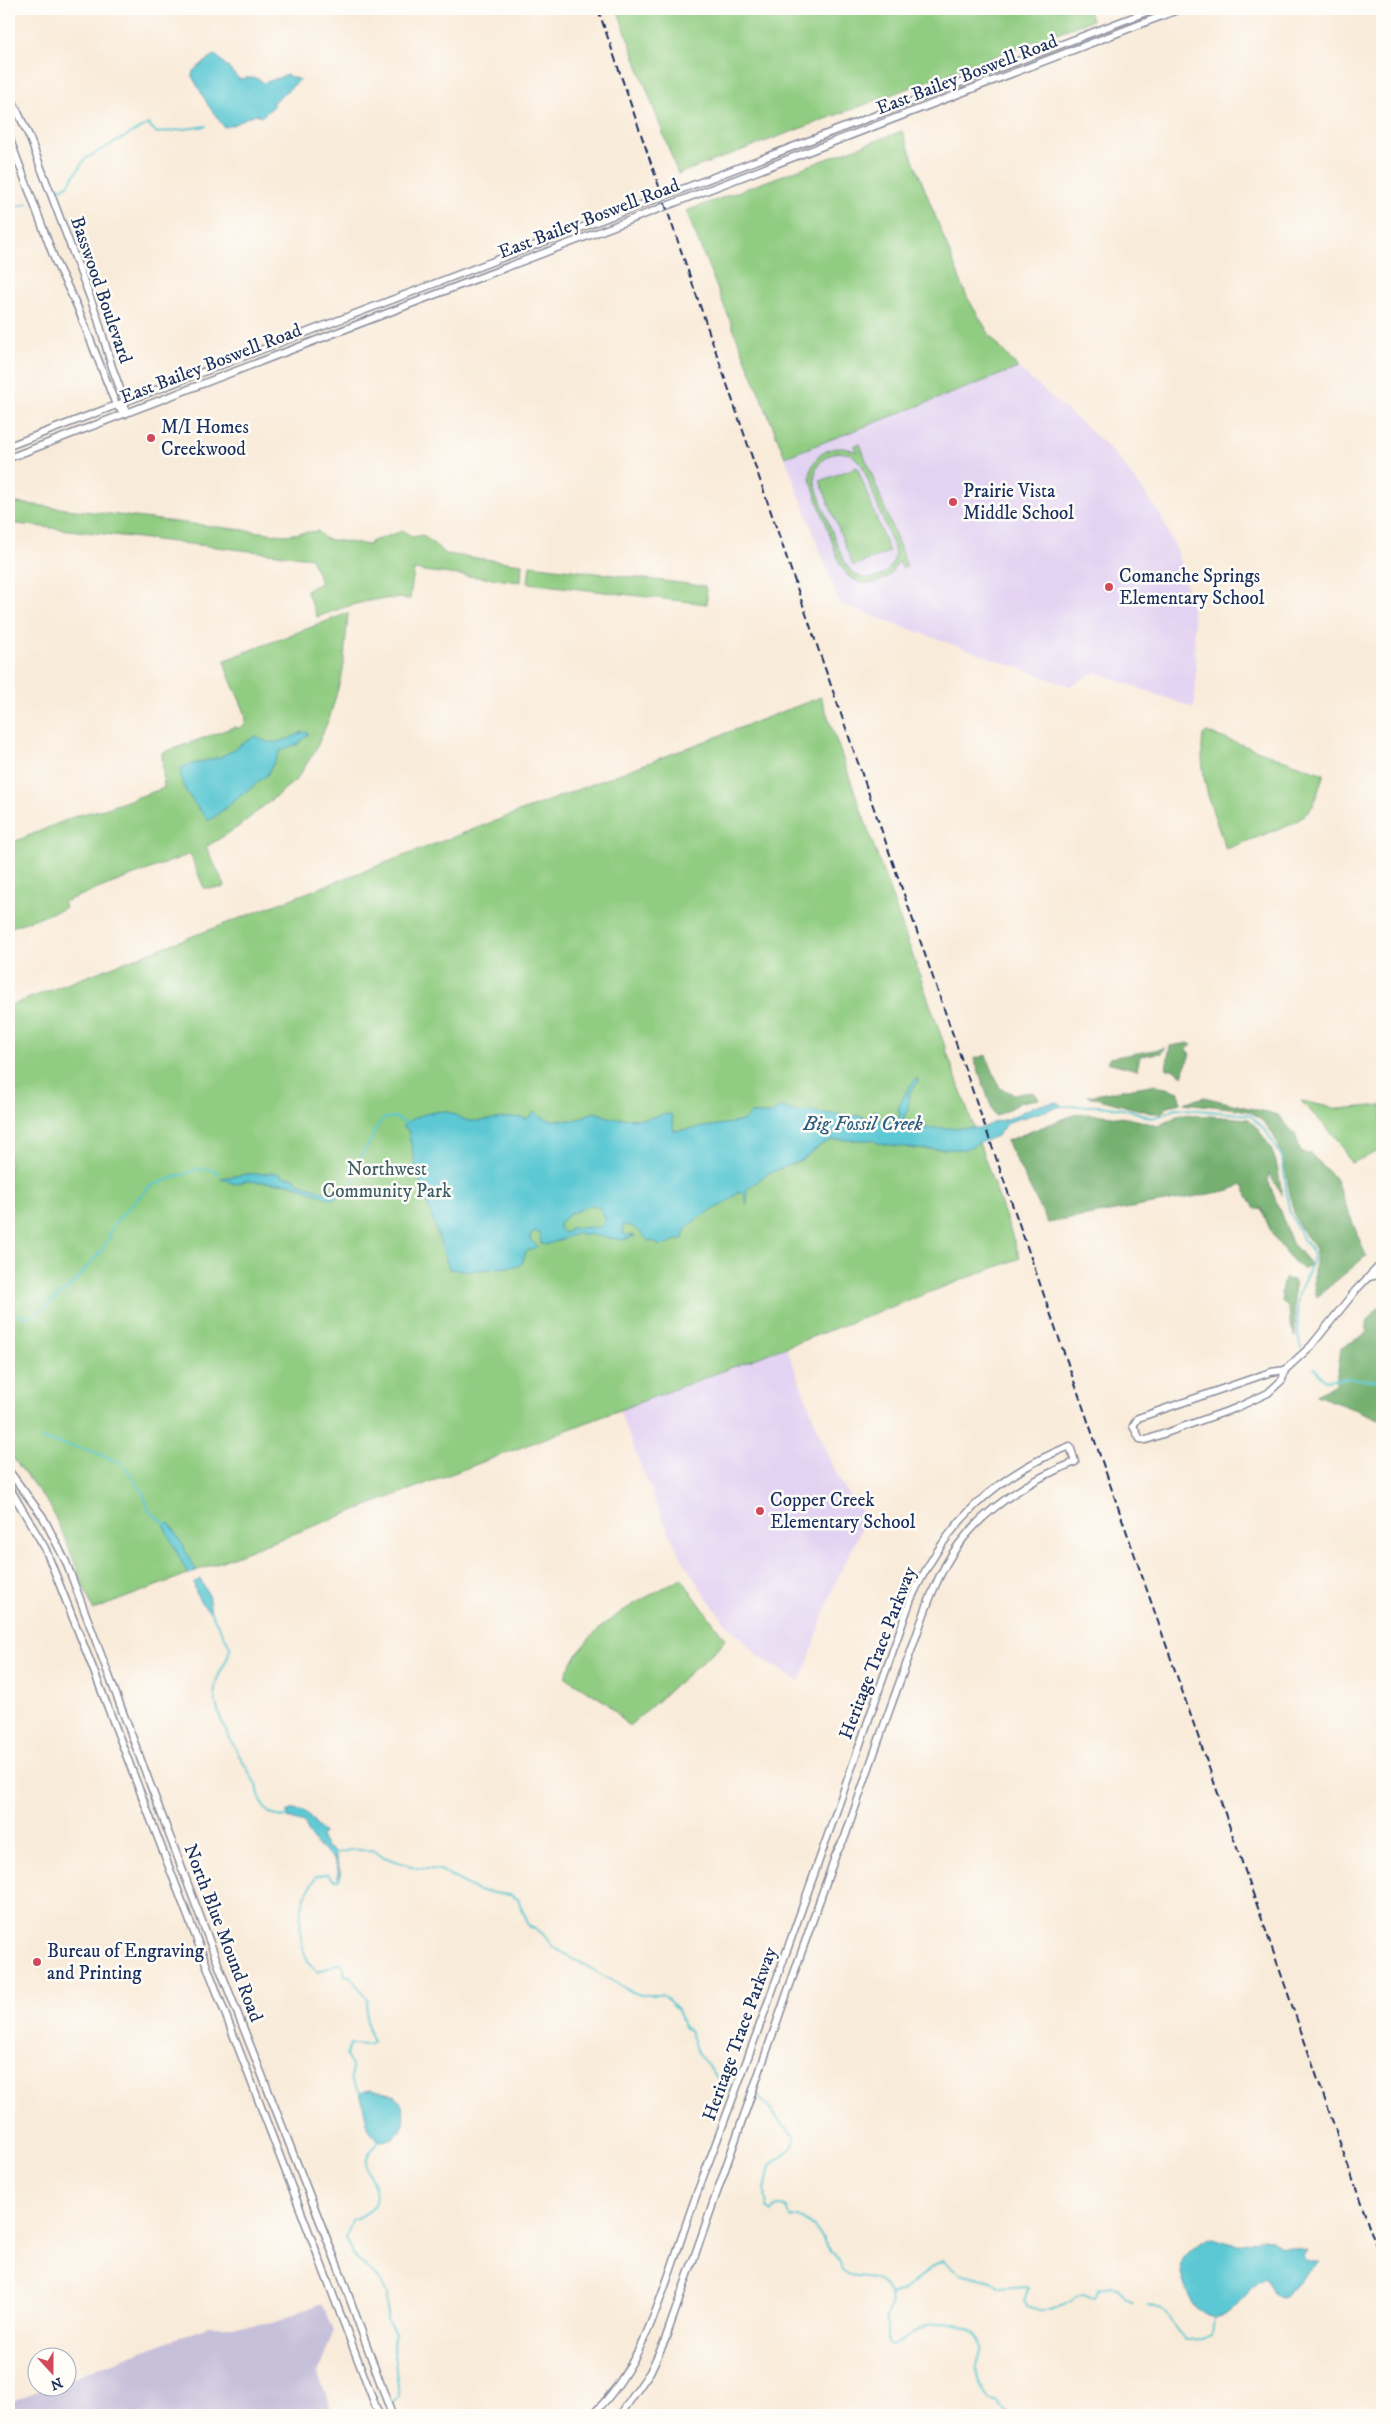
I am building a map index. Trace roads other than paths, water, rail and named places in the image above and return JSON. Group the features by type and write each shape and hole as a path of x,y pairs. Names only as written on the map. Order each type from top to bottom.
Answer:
{"main road":[{"name":"East Bailey Boswell Road","path":"9,446 1154,9"},
{"name":"East Bailey Boswell Road","path":"9,458 1180,9"},
{"name":"Basswood Boulevard","path":"9,93 29,136 94,307 125,402 125,414"},
{"name":"Basswood Boulevard","path":"9,137 56,262 77,306 116,405 125,414"},
{"path":"786,148 790,159"},
{"path":"592,223 596,232"},
{"path":"292,338 296,348"},
{"path":"195,375 198,385"},
{"path":"1286,1370 1271,1372 1138,1418 1133,1426 1136,1435 1140,1439 1146,1440 1236,1408 1268,1393 1282,1380 1286,1370 1382,1263"},
{"path":"1370,1278 1382,1274"},
{"name":"Heritage Trace Parkway","path":"592,2415 614,2391 626,2374 647,2332 699,2186 731,2106 911,1599 920,1579 941,1543 988,1493 1033,1462 1070,1446 1076,1462 1052,1471 1023,1488 986,1517 959,1544 936,1585 845,1836 836,1854 665,2340 650,2372 620,2415"},
{"name":"North Blue Mound Road","path":"9,1471 43,1516 66,1562 220,1969 340,2272 392,2415"},
{"name":"North Blue Mound Road","path":"9,1486 45,1548 89,1657 378,2415"}],"water":[{"path":"214,55 239,79 256,78 264,83 286,75 300,80 273,102 273,107 261,117 256,114 233,125 224,127 208,105 192,76 193,71"},
{"path":"303,732 309,733 298,744 281,750 267,775 209,821 184,788 180,773 182,767 220,757 257,736 268,742 279,742"},
{"path":"917,1078 918,1082 909,1093 908,1110 903,1121 906,1125 927,1128 983,1128 1035,1106 1057,1102 1062,1106 1008,1122 997,1136 965,1149 917,1149 877,1143 874,1140 832,1140 821,1145 800,1161 767,1174 747,1189 747,1205 744,1193 737,1192 726,1202 695,1220 683,1234 684,1238 659,1246 654,1241 649,1242 635,1228 623,1225 623,1234 635,1236 623,1240 578,1233 546,1245 541,1243 540,1233 535,1232 531,1234 530,1240 538,1246 526,1252 522,1263 518,1266 471,1271 449,1269 416,1169 408,1130 402,1127 405,1123 416,1117 443,1111 470,1121 515,1117 527,1119 535,1112 541,1117 550,1120 574,1120 595,1112 611,1118 644,1119 665,1114 672,1115 674,1131 739,1122 746,1119 750,1114 770,1114 783,1106 789,1110 811,1110 813,1112 859,1116 870,1119 874,1116 873,1110 877,1111 880,1121 897,1121 900,1115 898,1109","holes":["591,1205 599,1207 606,1220 600,1227 570,1228 568,1232 564,1233 559,1228 559,1223 571,1213"]},
{"path":"278,1173 284,1177 293,1177 299,1183 327,1193 348,1187 336,1198 330,1199 293,1184 246,1181 234,1184 221,1178 247,1174"},
{"path":"170,1524 173,1528 196,1570 188,1575 164,1526"},
{"path":"200,1579 208,1594 211,1613 202,1603 196,1592 194,1583"},
{"path":"294,1809 301,1810 310,1816 323,1832 321,1838 327,1847 336,1853 341,1876 338,1878 338,1871 334,1860 314,1841 304,1823 288,1818 288,1812"},
{"path":"371,2090 395,2095 403,2109 404,2117 400,2131 388,2140 379,2141 369,2131 360,2092"},
{"path":"1210,2237 1236,2245 1262,2238 1270,2239 1280,2246 1307,2250 1302,2255 1304,2260 1320,2260 1286,2296 1282,2298 1274,2293 1266,2278 1252,2287 1230,2313 1212,2317 1205,2315 1193,2303 1184,2285 1180,2268 1181,2261 1186,2253 1198,2243"}],"waterway":[{"path":"56,191 68,185 85,159 148,124 157,133 206,126"},
{"path":"9,206 17,207 28,203"},
{"name":"Big Fossil Creek","path":"1062,1106 1100,1106 1130,1110 1151,1118 1163,1115 1175,1108 1250,1115 1266,1131 1282,1157 1289,1210 1304,1241 1313,1251 1312,1264 1298,1299 1297,1314 1301,1348"},
{"name":"Big Fossil Creek","path":"346,1187 355,1180 362,1155 372,1139 374,1131 383,1119 394,1117 406,1123"},
{"name":"Big Fossil Creek","path":"9,1313 28,1317 35,1315 72,1285 101,1251 109,1238 110,1230 121,1216 150,1186 199,1169 215,1170 219,1174"},
{"name":"Big Fossil Creek","path":"1314,1368 1325,1380 1348,1378 1382,1381"},
{"path":"41,1439 92,1451 123,1464 143,1492 149,1511 168,1526"},
{"path":"210,1611 230,1646 215,1689 217,1709 221,1720 256,1785 264,1807 274,1815 288,1816"},
{"path":"334,1853 349,1850 374,1850 381,1856 417,1868 440,1870 478,1891 510,1895 518,1899 529,1926 542,1933 553,1947 632,1992 641,1995 662,1995 678,2009 684,2027 690,2032 697,2052 717,2077 732,2087"},
{"path":"340,1876 339,1880 334,1880 327,1874 316,1876 302,1906 301,1937 306,1957 311,1966 318,1972 337,1964 343,1965 345,1976 350,1976 368,2000 367,2021 373,2042 368,2045 350,2044 346,2055 352,2066 351,2079 361,2093"},
{"path":"757,2095 794,2137 794,2142 789,2150 770,2165 765,2191 767,2208 772,2212 775,2208 782,2206 787,2208 791,2218 798,2216 813,2227 838,2258 842,2271 848,2275 874,2278 882,2283 889,2294 891,2305 887,2316 887,2344 890,2346 931,2324 955,2324 971,2330 980,2342 981,2353 977,2365 977,2375 980,2384 990,2400 997,2401 1008,2415"},
{"path":"379,2139 366,2159 367,2169 376,2194 375,2205 367,2213 352,2220 346,2238 354,2256 379,2279 387,2294 387,2321 395,2333 393,2344 399,2396 391,2407"},
{"path":"889,2295 902,2291 942,2260 960,2273 992,2281 1000,2288 1027,2286 1028,2289 1024,2301 1026,2306 1039,2310 1050,2310 1064,2305 1081,2295 1094,2296 1099,2288 1111,2285 1117,2287 1124,2298 1132,2303"},
{"path":"1148,2305 1162,2309 1185,2340 1203,2339 1211,2335 1213,2317"}],"railway":[{"path":"598,9 805,611 1382,2263"}],"place":[{"name":"M/I Homes Creekwood","path":"151,438"},
{"name":"Prairie Vista Middle School","path":"953,502"},
{"name":"Comanche Springs Elementary School","path":"1109,587"},
{"name":"Copper Creek Elementary School","path":"760,1511"},
{"name":"Bureau of Engraving and Printing","path":"37,1962"}],"park label":[{"name":"Northwest Community Park","path":"387,1180"}]}
